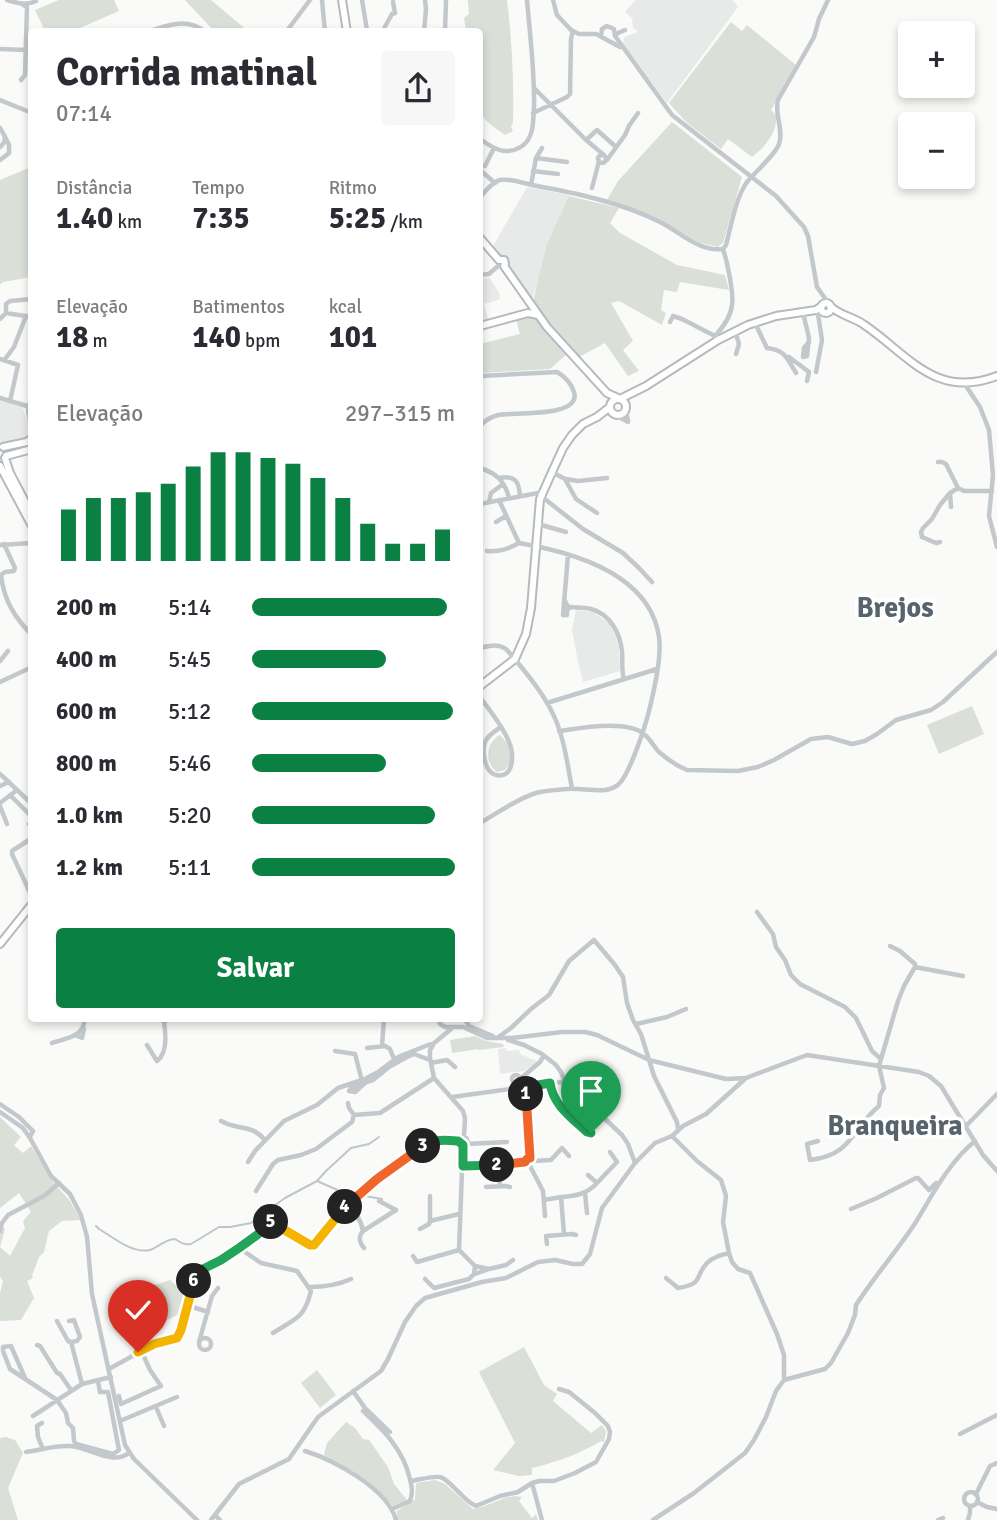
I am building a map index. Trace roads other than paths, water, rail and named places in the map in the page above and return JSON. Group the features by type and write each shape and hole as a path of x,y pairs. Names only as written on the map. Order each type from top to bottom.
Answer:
{"main road":[{"path":"342,0 348,28"},
{"path":"483,242 547,327 607,393 625,402 626,409"},
{"path":"483,324 523,312 527,310 529,302"},
{"path":"600,415 621,415 633,396 728,332 776,316 825,307 863,324 922,371 964,383 997,376"},
{"path":"483,324 528,313 538,315"},
{"path":"483,684 515,659 522,644 528,622 541,495 563,448 583,424 600,415 612,401 646,386"},
{"path":"603,388 611,412 617,415"},
{"path":"600,415 606,402 603,388"},
{"path":"1,446 28,440"},
{"path":"1,446 6,451 3,460 28,517"},
{"path":"3,460 28,451"},
{"path":"3,460 28,507"},
{"path":"0,944 28,910"}],"street":[{"path":"10,1 22,4 36,0"},
{"path":"27,20 36,0"},
{"path":"289,28 311,0 322,9"},
{"path":"322,0 324,28"},
{"path":"362,0 367,28"},
{"path":"424,28 425,0"},
{"path":"445,28 446,0"},
{"path":"483,141 494,148 508,151 516,150 530,137 534,89 527,0"},
{"path":"553,0 557,15 573,31 579,34 596,34 623,50"},
{"path":"591,192 599,200 647,216 703,247 723,248 747,183 779,145 776,106 778,100 814,37 828,0"},
{"path":"384,28 395,13 393,2"},
{"path":"21,80 25,75 27,20 27,8 22,4"},
{"path":"158,28 185,23 199,28"},
{"path":"589,33 610,26 623,50 665,104 690,129 776,195 804,227 817,287 825,307 818,314 822,340 816,372"},
{"path":"602,38 604,27"},
{"path":"533,113 569,94 573,31"},
{"path":"610,41 615,33"},
{"path":"0,49 26,50"},
{"path":"534,89 603,159"},
{"path":"0,100 28,111"},
{"path":"591,192 603,159 616,147 638,113"},
{"path":"0,128 9,145 9,153 0,160"},
{"path":"586,140 597,130 616,147"},
{"path":"0,147 5,142 4,135"},
{"path":"483,166 494,148"},
{"path":"531,185 536,158 542,148"},
{"path":"536,158 566,162"},
{"path":"483,169 495,183"},
{"path":"533,171 558,174"},
{"path":"483,194 495,183 506,180 581,194 591,192"},
{"path":"723,248 732,307 728,332 739,344 736,354"},
{"path":"483,275 489,274 500,264"},
{"path":"0,319 6,313 6,304 10,301 28,299"},
{"path":"806,311 804,317 809,342"},
{"path":"6,313 28,317"},
{"path":"670,322 673,316 682,319 717,338"},
{"path":"10,401 18,365 2,359 14,347 28,319"},
{"path":"755,322 767,348 777,349 807,370 807,381"},
{"path":"786,356 796,373"},
{"path":"483,376 556,372 568,381 575,400 566,408 548,412 502,414 483,422"},
{"path":"964,383 980,407 988,429 993,475 989,516 997,547"},
{"path":"0,398 27,405 28,413"},
{"path":"988,429 997,428"},
{"path":"938,462 946,464 958,488 964,491 992,491"},
{"path":"483,469 499,478 509,498"},
{"path":"552,472 565,479 578,481 607,478"},
{"path":"499,478 513,478 519,486 520,495"},
{"path":"565,479 576,499 597,513"},
{"path":"572,490 578,481"},
{"path":"489,502 491,493 503,484"},
{"path":"940,541 936,543 928,540 922,537 921,532 940,505 958,488"},
{"path":"950,494 951,507"},
{"path":"483,503 520,495 541,495 583,529 623,553 652,582"},
{"path":"499,500 519,543"},
{"path":"496,522 506,516"},
{"path":"537,524 566,532"},
{"path":"28,543 2,544 15,568 14,571 1,575 12,612 28,631"},
{"path":"483,820 528,796 547,790 606,790 617,786 643,732 659,654 659,637 650,610 628,584 606,570 568,555 519,543 506,550 487,551"},
{"path":"568,555 563,615 567,615 567,610 571,607"},
{"path":"564,599 566,605 571,607 598,611 612,624 621,645 624,679"},
{"path":"483,647 501,646 515,659 547,703 559,731 572,788"},
{"path":"0,661 8,652"},
{"path":"559,731 620,726 643,732 660,752 679,767 687,770 738,771 774,760 811,738 828,737 852,744 865,741 896,720 931,710 943,702 997,652"},
{"path":"0,681 28,669"},
{"path":"547,703 657,669"},
{"path":"483,701 501,727 511,747 510,769 496,775 487,767 484,746 488,737 501,727"},
{"path":"0,774 28,800"},
{"path":"0,786 9,782"},
{"path":"8,824 0,805 17,790"},
{"path":"11,796 28,813"},
{"path":"28,841 12,851 12,854 28,888"},
{"path":"757,912 773,934 776,947 791,975 800,984 845,1007 856,1018 872,1051 881,1059"},
{"path":"500,1038 548,995 569,961 594,940 623,977 628,1003 654,1076 678,1129"},
{"path":"890,946 900,951 915,967"},
{"path":"818,1141 807,1144 810,1160 841,1150 870,1114 880,1106 880,1095 884,1088 879,1066 898,1000 915,967"},
{"path":"915,967 963,976"},
{"path":"636,1024 667,1017 686,1009"},
{"path":"52,1043 75,1035 84,1028 85,1022"},
{"path":"148,1045 157,1060 161,1059 166,1038 165,1022"},
{"path":"382,1046 384,1022"},
{"path":"438,1022 441,1034 430,1050 431,1062 435,1078 464,1115 464,1137 467,1140 462,1143"},
{"path":"440,1022 445,1027 463,1027 478,1035 500,1038 585,1032 649,1059 719,1078 746,1078 807,1055 919,1072 942,1086 983,1155 997,1171"},
{"path":"363,1082 394,1059 433,1044 461,1022"},
{"path":"466,1022 469,1026 524,1045 556,1065 568,1090 582,1097 621,1135 628,1144 635,1163"},
{"path":"524,1045 522,1040 526,1036"},
{"path":"367,1048 388,1047 394,1059"},
{"path":"335,1051 355,1054 363,1082"},
{"path":"248,1162 284,1121 317,1105 338,1088 379,1076 389,1067 414,1054 431,1062 447,1060 455,1067"},
{"path":"518,1077 540,1062 542,1054"},
{"path":"354,1115 380,1113 435,1078"},
{"path":"211,1520 240,1484 289,1459 318,1417 385,1366 405,1322 425,1298 506,1278 538,1262 555,1260 582,1264 590,1254 602,1208 635,1163 655,1143 672,1136 678,1129 706,1114 746,1078"},
{"path":"451,1097 562,1082"},
{"path":"550,1083 554,1100 591,1133"},
{"path":"526,1087 530,1162 543,1191 545,1216"},
{"path":"966,1126 997,1094"},
{"path":"348,1103 354,1115"},
{"path":"0,1104 33,1131 30,1138"},
{"path":"0,1112 16,1122 30,1138 46,1167 70,1194 80,1212 86,1229 92,1294 125,1445 129,1453 197,1520"},
{"path":"256,1191 278,1160 316,1149 352,1122 354,1115"},
{"path":"221,1121 229,1126 255,1130 265,1140"},
{"path":"653,1520 694,1493 745,1453 784,1380 784,1355 777,1334 750,1273 738,1269 729,1253 723,1222 726,1196 721,1180 672,1136"},
{"path":"109,1369 154,1344 177,1338 199,1271 239,1248 270,1222 314,1245 357,1195 425,1145 441,1140 462,1143 507,1142"},
{"path":"784,1380 825,1369 831,1363 848,1333 856,1305 943,1178 975,1141"},
{"path":"462,1143 459,1250 475,1266 489,1269 506,1265 513,1260"},
{"path":"463,1166 551,1160 562,1148 569,1156"},
{"path":"544,1200 585,1193 617,1162 610,1152"},
{"path":"498,1165 500,1186"},
{"path":"588,1175 597,1183"},
{"path":"851,1209 916,1178 929,1190 943,1178"},
{"path":"0,1231 8,1215 44,1196 59,1183"},
{"path":"486,1187 510,1187"},
{"path":"543,1191 552,1198"},
{"path":"585,1193 587,1213"},
{"path":"430,1196 430,1221"},
{"path":"561,1198 564,1234"},
{"path":"364,1248 359,1240 363,1231 396,1210 379,1201"},
{"path":"346,1206 354,1211 363,1231"},
{"path":"420,1229 430,1221 459,1214"},
{"path":"547,1244 546,1236 576,1235"},
{"path":"239,1248 261,1263 297,1271 311,1291 301,1316 273,1333"},
{"path":"413,1256 417,1262 459,1250"},
{"path":"666,1278 678,1288 689,1286 698,1281 708,1262 729,1253"},
{"path":"474,1274 475,1266"},
{"path":"426,1290 469,1279 474,1274 489,1269"},
{"path":"309,1287 343,1283 351,1279"},
{"path":"425,1279 434,1288"},
{"path":"204,1335 211,1342 208,1349 201,1349 199,1342 204,1335 212,1296 218,1288"},
{"path":"187,1305 208,1312"},
{"path":"69,1321 74,1320 80,1337 71,1342"},
{"path":"57,1321 71,1342 82,1384"},
{"path":"37,1345 60,1374 69,1391"},
{"path":"25,1378 11,1346 3,1347 10,1369 54,1400 66,1413 76,1444 109,1454 116,1453 119,1446 108,1392 100,1392 98,1381"},
{"path":"118,1396 121,1404 161,1386 141,1350"},
{"path":"33,1416 82,1384 111,1377"},
{"path":"98,1381 112,1384"},
{"path":"411,1481 440,1477 470,1504 476,1506 518,1492 532,1483 554,1481 575,1474 596,1462 609,1439 608,1426 595,1412 569,1392 559,1388"},
{"path":"353,1391 365,1408 390,1433 390,1437"},
{"path":"120,1422 177,1397"},
{"path":"156,1407 164,1426"},
{"path":"363,1411 390,1437 404,1459 411,1481 410,1501 392,1509"},
{"path":"960,1434 997,1415"},
{"path":"42,1423 37,1426 37,1437 43,1449"},
{"path":"26,1452 69,1446 114,1458 124,1457 129,1453"},
{"path":"306,1451 344,1467 377,1493 392,1509 396,1520"},
{"path":"975,1494 990,1466 997,1463"},
{"path":"532,1483 542,1520"},
{"path":"970,1506 964,1498 968,1493 975,1494"},
{"path":"975,1494 978,1497 977,1502"},
{"path":"970,1506 977,1502"},
{"path":"977,1502 997,1509"},
{"path":"968,1520 970,1506"},
{"path":"215,1515 220,1520"}],"waterway":[{"path":"317,1181 351,1148 369,1144 379,1137"},
{"path":"96,1226 130,1247 143,1251 171,1239 191,1244 219,1227 251,1223 285,1198 317,1181 342,1192 382,1199"}],"district":[{"name":"Brejos","path":"895,608"},
{"name":"Branqueira","path":"895,1126"}]}
